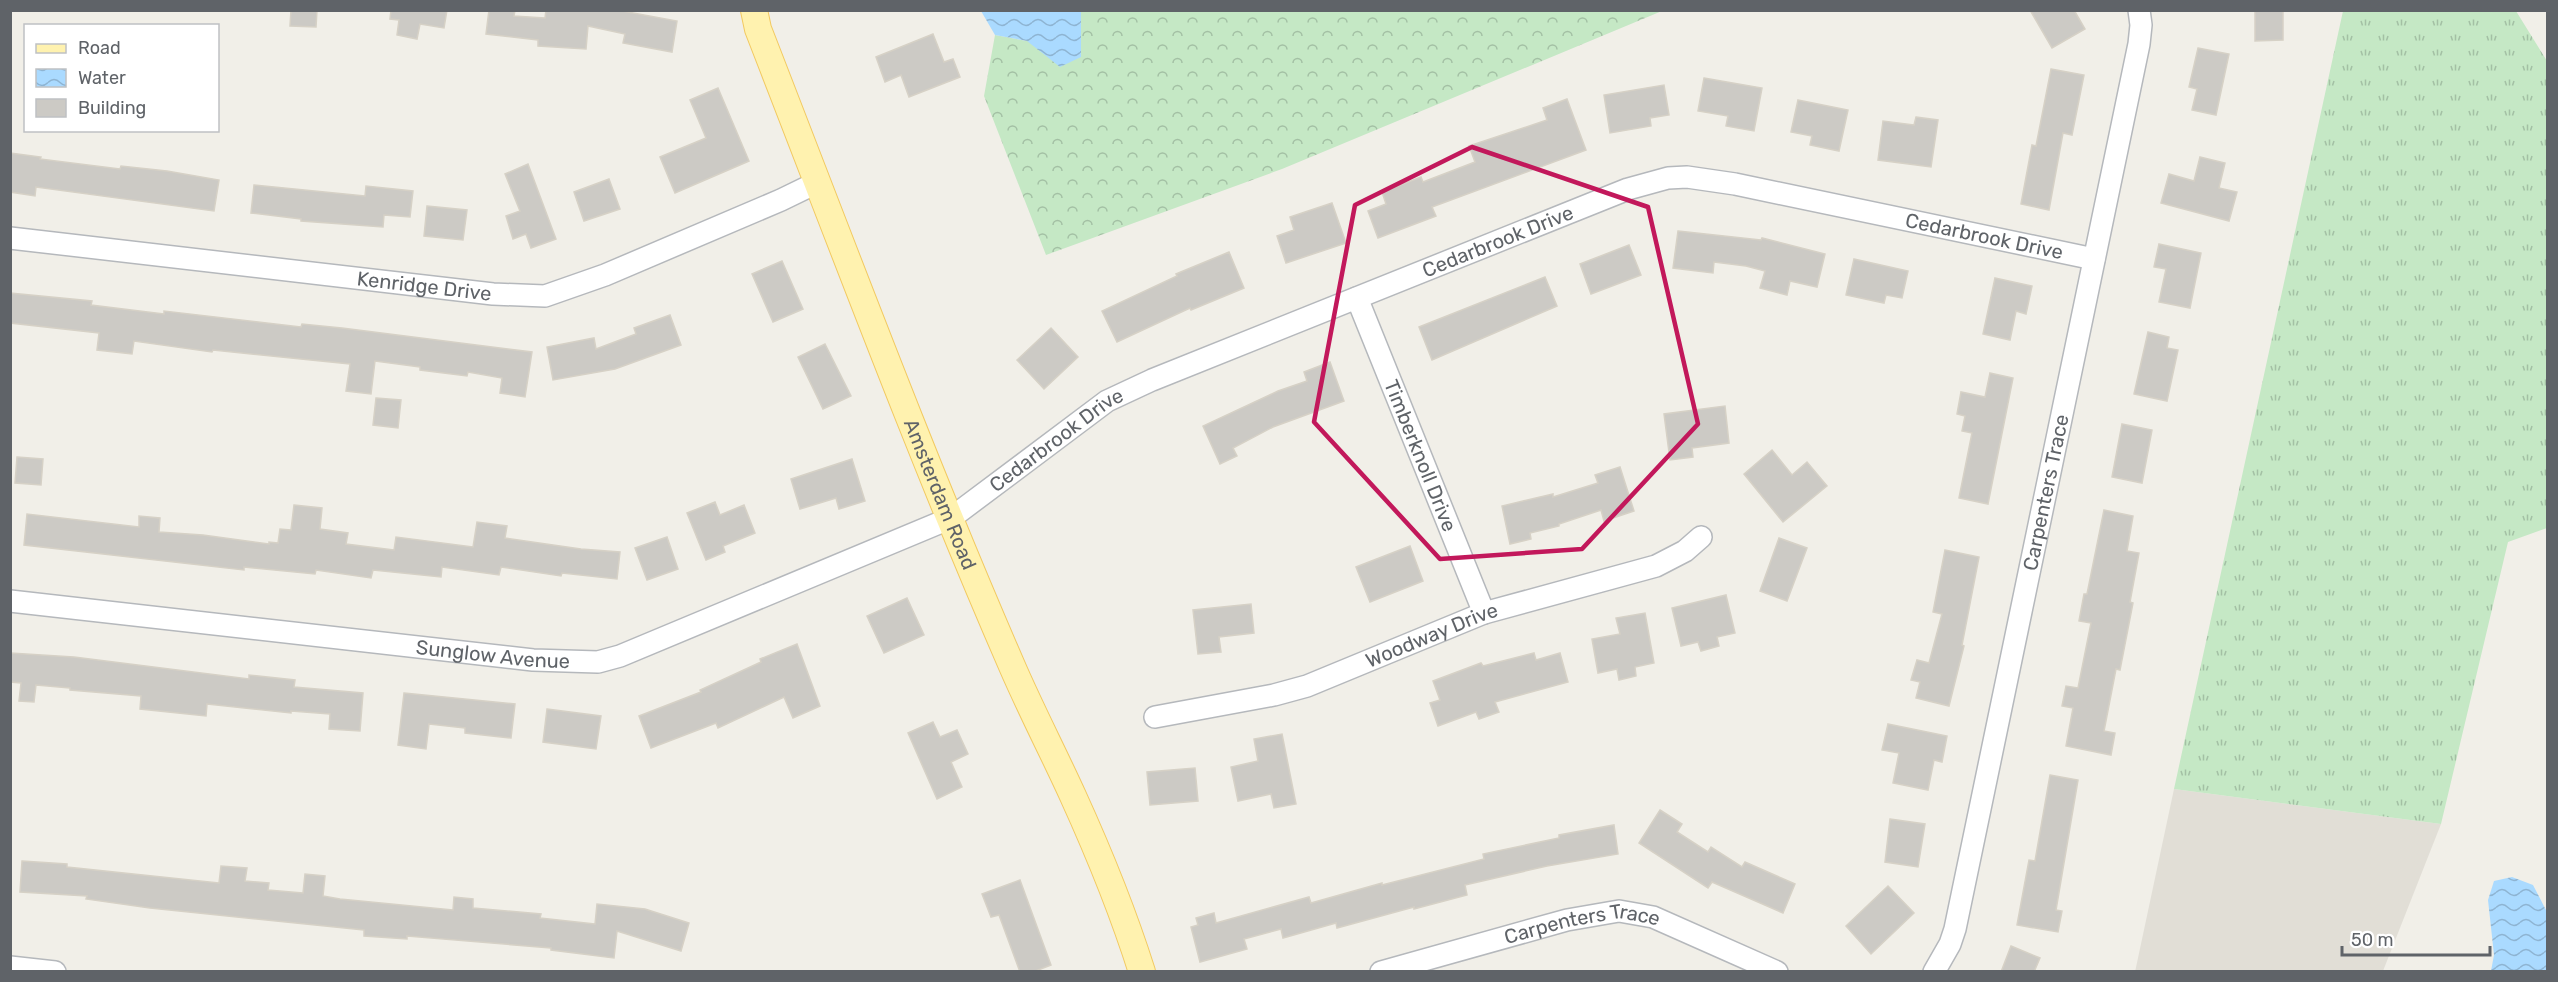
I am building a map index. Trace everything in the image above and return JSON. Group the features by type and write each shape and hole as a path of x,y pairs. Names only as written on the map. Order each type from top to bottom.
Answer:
{"main road":[{"name":"Amsterdam Road","path":"754,10 758,29 951,518 1012,667 1074,798 1105,871 1142,972"}],"street":[{"name":"Carpenters Trace","path":"1934,972 1950,944 1955,929 2139,44 2141,24 2139,10"},
{"name":"Cedarbrook Drive","path":"951,518 1107,401 1152,380 1628,189 1668,178 1688,177 1735,184 2094,259"},
{"name":"Kenridge Drive","path":"10,238 493,294 545,296 605,275 781,201 818,182"},
{"name":"Timberknoll Drive","path":"1357,298 1484,613"},
{"name":"Sunglow Avenue","path":"10,601 533,660 598,662 632,651 951,518"},
{"name":"Woodway Drive","path":"1155,717 1274,695 1307,686 1484,613 1656,566 1685,551 1701,537"},
{"name":"Carpenters Trace","path":"1381,972 1567,920 1619,911 1653,917 1777,972"},
{"path":"10,967 55,972"}],"highlighted area":[{"path":"1472,147 1648,207 1698,424 1582,549 1440,559 1314,422 1355,205"}],"shaded area":[{"path":"2174,789 2441,824 2383,971 2135,972"}],"green space":[{"path":"1077,11 1662,11 1282,169 1046,255 984,96 995,35 1027,41 1081,12"},
{"path":"2343,11 2516,11 2547,61 2547,528 2508,542 2441,824 2174,789"}],"water":[{"path":"981,11 1081,12 1081,57 1060,67 1027,41 995,35"},
{"path":"2512,877 2533,885 2547,912 2547,971 2491,971 2494,955 2488,900 2494,881"}],"building":[{"path":"291,10 317,10 316,27 290,26"},
{"path":"391,10 447,10 444,28 420,24 417,39 397,35 399,20 390,19"},
{"path":"489,10 515,10 514,16 545,18 546,10 617,10 677,21 672,52 623,43 625,34 588,26 586,49 538,46 538,40 486,34"},
{"path":"2030,10 2074,10 2085,29 2052,48"},
{"path":"2255,10 2283,10 2283,40 2255,41"},
{"path":"933,34 944,62 953,59 960,77 909,97 901,75 885,82 876,57"},
{"path":"2198,48 2229,54 2216,115 2192,110 2197,89 2189,87"},
{"path":"2051,69 2084,75 2072,135 2063,133 2049,210 2021,204 2032,145 2036,146"},
{"path":"1704,78 1762,88 1754,131 1726,126 1728,116 1698,111"},
{"path":"1664,85 1669,115 1650,118 1651,126 1610,133 1604,95"},
{"path":"718,88 749,161 675,193 660,157 706,138 690,100"},
{"path":"1567,99 1586,150 1432,207 1436,216 1378,238 1368,211 1386,204 1382,192 1421,177 1423,182 1475,162 1469,146 1547,120 1543,108"},
{"path":"1798,100 1848,110 1839,151 1810,145 1812,136 1791,132"},
{"path":"1916,117 1938,120 1931,167 1878,160 1883,121 1914,125"},
{"path":"10,153 120,169 121,166 167,171 219,180 214,211 36,187 35,196 10,192"},
{"path":"2200,157 2225,163 2219,188 2237,192 2229,221 2161,203 2169,174 2194,181"},
{"path":"528,164 556,239 531,248 526,234 513,239 506,216 520,211 505,174"},
{"path":"609,179 620,209 584,221 574,192"},
{"path":"254,185 365,196 366,186 413,191 410,217 384,215 383,227 301,221 301,219 251,213"},
{"path":"1332,203 1346,243 1286,263 1277,236 1294,230 1290,217"},
{"path":"427,206 467,210 463,240 424,236"},
{"path":"1678,231 1761,240 1762,238 1825,254 1817,287 1790,281 1787,295 1760,288 1765,271 1746,266 1714,262 1713,273 1673,268"},
{"path":"2159,244 2201,253 2190,308 2159,302 2166,269 2154,267"},
{"path":"1629,245 1641,275 1591,294 1580,264"},
{"path":"1229,252 1244,288 1191,310 1190,308 1117,342 1102,311 1177,276 1176,274"},
{"path":"1854,259 1908,271 1902,298 1886,295 1884,303 1846,295"},
{"path":"782,261 803,309 773,322 752,274"},
{"path":"1545,277 1557,306 1432,360 1419,327"},
{"path":"1995,278 2032,286 2026,314 2016,311 2010,340 1983,334"},
{"path":"10,293 92,301 91,305 164,314 164,311 301,327 302,324 342,328 532,352 525,397 500,393 502,378 468,372 467,376 420,370 420,367 375,361 371,394 346,391 350,364 213,350 212,352 134,341 132,354 97,350 99,333 10,323"},
{"path":"670,315 681,345 615,369 553,380 547,347 594,338 596,349 636,334 634,328"},
{"path":"1051,328 1078,357 1044,389 1017,360"},
{"path":"2148,332 2169,337 2167,348 2178,350 2167,401 2134,394"},
{"path":"825,344 851,396 823,409 798,357"},
{"path":"1330,362 1344,401 1273,427 1233,448 1237,456 1220,464 1203,426 1278,391 1307,381 1304,372"},
{"path":"1990,373 2013,378 1988,504 1959,498 1972,433 1962,431 1965,416 1957,414 1961,392 1985,397"},
{"path":"376,398 401,400 398,428 373,425"},
{"path":"1725,406 1729,443 1692,448 1693,457 1670,460 1664,414"},
{"path":"2122,424 2152,430 2142,483 2112,477"},
{"path":"1772,450 1792,475 1807,462 1827,486 1783,522 1744,474"},
{"path":"17,457 43,459 41,485 15,483"},
{"path":"852,459 865,501 839,509 836,498 800,509 791,479"},
{"path":"1620,467 1634,511 1604,521 1601,510 1559,524 1559,526 1530,533 1531,539 1510,544 1502,506 1553,494 1553,497 1598,483 1595,475"},
{"path":"715,502 720,515 744,505 755,533 723,546 725,552 706,560 687,513"},
{"path":"294,505 322,508 320,529 348,533 346,544 394,550 396,537 473,547 477,522 507,526 505,538 620,552 617,579 562,573 561,576 501,567 499,575 442,567 441,577 373,570 371,578 316,570 315,574 244,567 244,570 24,545 27,514 139,527 139,516 160,518 159,532 269,544 269,542 278,543 280,529 291,530"},
{"path":"2104,510 2133,516 2127,551 2139,553 2130,602 2133,603 2120,670 2116,669 2104,731 2115,733 2111,755 2066,746 2073,708 2062,706 2066,686 2078,688 2091,623 2079,621 2084,594 2087,594"},
{"path":"667,537 678,569 647,580 635,548"},
{"path":"1779,538 1807,548 1787,601 1760,591"},
{"path":"1410,546 1423,581 1370,602 1356,567"},
{"path":"1945,550 1979,557 1962,645 1964,646 1949,706 1916,698 1920,682 1911,680 1917,660 1929,663 1942,614 1933,612"},
{"path":"1726,595 1735,633 1717,637 1719,646 1701,651 1698,642 1681,646 1672,608"},
{"path":"907,598 924,635 884,653 867,616"},
{"path":"1251,604 1254,633 1219,637 1221,652 1198,654 1193,610"},
{"path":"1645,613 1654,663 1635,667 1636,676 1619,680 1617,669 1598,673 1592,639 1620,634 1616,618"},
{"path":"797,644 820,706 793,718 784,697 718,728 716,723 651,748 639,716 701,692 700,690 761,662 760,659"},
{"path":"10,653 74,657 249,679 249,675 295,680 294,687 363,693 360,731 329,729 330,714 291,711 291,713 207,704 206,716 140,709 141,696 36,685 34,702 19,701 21,683 10,682"},
{"path":"1534,653 1536,660 1560,653 1568,682 1495,702 1499,712 1479,719 1476,712 1438,726 1430,703 1440,700 1433,681 1481,663 1483,666"},
{"path":"404,693 515,704 511,738 465,733 465,728 429,724 426,749 398,745"},
{"path":"547,709 601,716 596,749 543,742"},
{"path":"933,722 940,737 957,730 968,754 951,762 962,787 937,799 908,733"},
{"path":"1888,724 1947,736 1942,762 1934,760 1928,790 1893,783 1899,753 1882,750"},
{"path":"1282,734 1296,804 1274,808 1271,794 1238,801 1231,767 1258,761 1254,739"},
{"path":"1195,768 1198,801 1150,805 1147,772"},
{"path":"2050,775 2078,780 2056,910 2062,911 2058,932 2017,925 2029,860 2035,861"},
{"path":"1660,810 1682,824 1677,832 1708,852 1711,847 1742,867 1745,862 1795,884 1783,913 1712,882 1708,888 1639,843"},
{"path":"1890,819 1925,824 1918,867 1885,862"},
{"path":"1614,825 1618,854 1547,866 1465,885 1467,895 1337,928 1336,923 1283,938 1281,929 1244,939 1247,949 1200,962 1191,927 1198,925 1196,918 1214,913 1216,923 1309,897 1311,903 1382,883 1382,885 1484,859 1483,854 1559,838 1559,835"},
{"path":"22,861 67,864 67,867 219,883 221,866 247,868 245,881 269,883 268,890 303,893 305,874 325,876 323,896 340,899 453,910 454,897 473,899 473,908 541,914 540,918 595,924 597,904 645,909 689,923 681,951 617,931 614,958 551,950 551,948 407,936 407,939 364,936 364,930 150,908 86,899 87,896 20,892"},
{"path":"1020,880 1051,965 1033,972 1020,972 999,915 991,917 982,894"},
{"path":"1888,886 1914,913 1871,954 1846,926"},
{"path":"2011,946 2040,958 2034,972 2001,972"}]}
